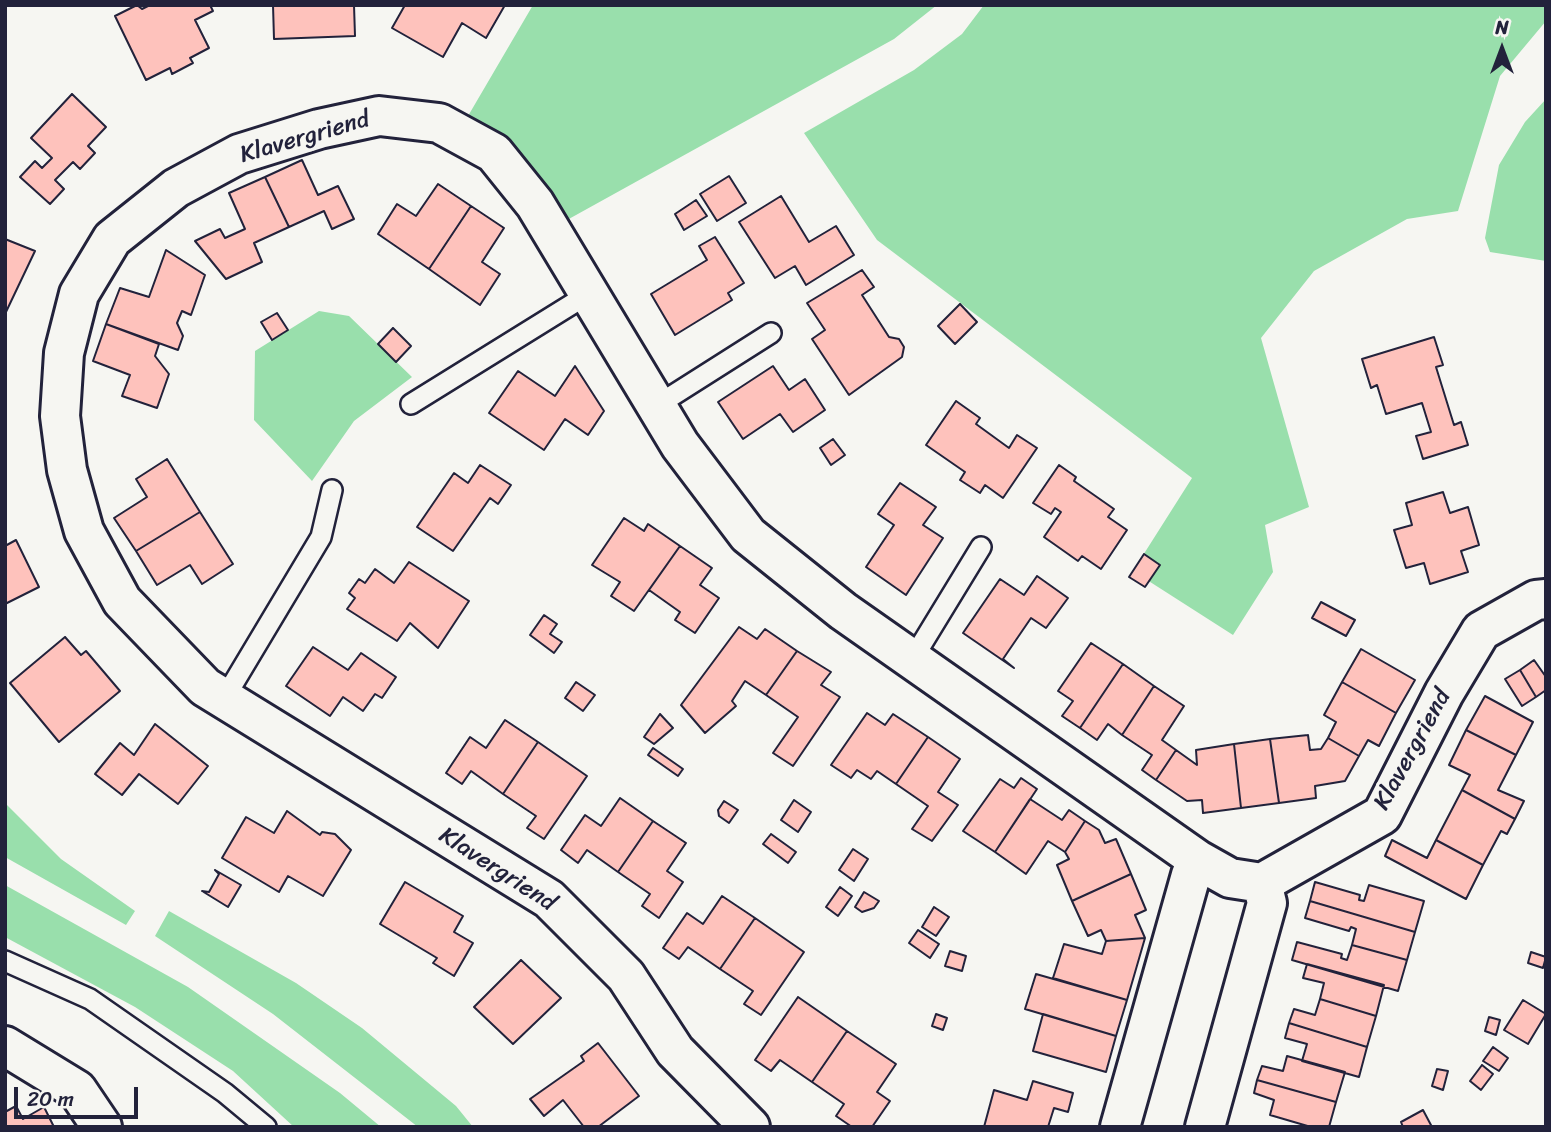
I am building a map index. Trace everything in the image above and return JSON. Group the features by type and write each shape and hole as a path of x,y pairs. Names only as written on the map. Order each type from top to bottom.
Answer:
{"street":[{"name":"Klavergriend","path":"750,1127 674,1051 626,976 549,898 205,687 122,601 84,531 67,470 61,416 64,352 79,294 112,239 176,188 239,154 319,130 379,116 439,122 494,153 535,204 680,445 748,535 843,611 1198,860 1230,878 1262,883 1382,814 1444,693 1481,631 1536,600 1546,599"},
{"path":"1119,1127 1191,875 1198,860"},
{"path":"1205,1127 1267,903 1262,883"},
{"path":"5,1046 76,1090 102,1127"}],"lane":[{"path":"411,404 590,293"},
{"path":"656,405 771,333"},
{"path":"224,699 321,537 332,489"},
{"path":"912,660 981,547"},
{"path":"5,961 90,999 225,1093 266,1127"}],"green space":[{"path":"533,5 937,5 894,39 567,220 461,128"},
{"path":"984,5 1546,5 1546,21 1500,76 1458,211 1407,219 1314,271 1261,338 1309,507 1265,525 1273,572 1233,635 1133,571 1192,478 877,240 804,133 914,70 962,34"},
{"path":"1546,99 1546,261 1490,252 1485,238 1499,165 1525,122"},
{"path":"319,311 349,316 412,377 354,421 312,481 254,420 255,351"},
{"path":"5,803 61,859 135,911 126,925 5,857"},
{"path":"5,885 188,987 340,1093 381,1127 294,1127 233,1071 135,1007 5,937"},
{"path":"169,911 296,983 362,1028 456,1106 473,1127 418,1127 273,1014 155,936"}],"building":[{"path":"137,5 142,9 150,5 210,5 213,11 195,20 209,48 190,58 193,63 172,74 170,68 146,80 115,16"},
{"path":"273,5 354,5 355,36 274,39"},
{"path":"405,5 505,5 486,38 462,23 443,57 392,28"},
{"path":"72,94 106,127 88,146 95,153 80,169 73,162 55,180 64,189 50,204 20,177 35,161 42,168 52,158 31,138"},
{"path":"302,160 318,195 338,186 354,219 332,229 324,211 289,227 265,177"},
{"path":"729,176 746,203 717,221 700,194"},
{"path":"265,177 289,227 254,243 262,262 226,279 195,241 220,229 225,238 245,229 229,193"},
{"path":"438,184 471,206 429,269 378,234 397,204 416,216"},
{"path":"781,196 809,242 836,226 854,255 806,285 795,266 775,278 739,222"},
{"path":"696,200 707,216 684,230 675,214"},
{"path":"471,206 504,228 482,262 500,274 480,305 429,269"},
{"path":"715,237 744,283 728,293 732,300 675,335 651,294 707,260 699,246"},
{"path":"5,239 35,251 5,314"},
{"path":"166,250 205,275 191,315 182,311 177,323 183,336 178,350 106,324 120,288 149,297"},
{"path":"862,270 874,287 862,295 889,337 899,339 904,347 902,357 849,395 812,339 825,330 807,303"},
{"path":"960,304 977,322 955,344 938,326"},
{"path":"277,313 288,330 272,340 261,322"},
{"path":"106,324 159,344 155,356 169,374 157,408 122,396 130,375 93,361"},
{"path":"393,328 411,346 396,362 378,344"},
{"path":"1434,337 1443,365 1436,367 1454,425 1461,422 1468,445 1423,459 1416,436 1431,432 1422,403 1386,414 1377,385 1371,388 1362,359"},
{"path":"575,366 604,411 588,435 565,419 544,450 489,413 518,371 555,396"},
{"path":"773,366 789,390 805,379 825,410 793,432 780,414 743,439 718,402"},
{"path":"956,401 980,418 976,424 1009,448 1017,435 1037,448 1003,498 985,485 980,493 960,480 965,472 926,445"},
{"path":"833,439 845,455 831,465 820,448"},
{"path":"167,459 200,512 136,551 114,518 147,497 136,479"},
{"path":"480,465 511,485 498,504 490,498 453,551 417,527 454,473 468,483"},
{"path":"1059,465 1076,477 1074,481 1114,509 1108,517 1127,530 1101,569 1082,556 1078,561 1044,537 1061,512 1055,508 1051,514 1033,503"},
{"path":"900,483 936,507 923,525 943,538 906,595 866,567 894,525 878,514"},
{"path":"1443,492 1450,513 1468,507 1479,545 1461,551 1468,572 1430,584 1424,563 1406,568 1394,530 1412,525 1406,503"},
{"path":"200,512 233,564 202,584 190,565 157,585 136,551"},
{"path":"624,518 644,531 648,524 680,546 634,611 611,596 620,582 592,565"},
{"path":"16,540 39,587 5,604 5,546"},
{"path":"680,546 712,568 700,585 719,598 695,633 675,620 680,612 649,590"},
{"path":"1144,554 1160,565 1145,587 1129,577"},
{"path":"409,562 469,601 438,648 410,623 397,641 347,609 355,598 349,593 359,579 365,583 375,569 394,583"},
{"path":"1037,576 1068,598 1046,628 1031,618 1003,659 1014,668 963,633 1000,579 1024,595"},
{"path":"1321,602 1355,620 1346,636 1312,618"},
{"path":"544,615 557,624 550,634 562,642 554,653 530,635"},
{"path":"739,627 757,639 765,629 797,651 766,695 745,681 732,701 736,706 705,733 681,705"},
{"path":"65,637 81,655 86,651 120,691 59,742 10,683"},
{"path":"1091,643 1123,664 1080,728 1062,716 1073,701 1058,691"},
{"path":"313,647 348,670 361,653 396,677 382,698 375,694 363,711 343,697 330,716 286,686"},
{"path":"1361,649 1415,680 1396,713 1342,682"},
{"path":"797,651 831,672 821,685 840,697 793,766 773,753 798,717 766,695"},
{"path":"1534,660 1546,677 1546,690 1536,697 1520,670"},
{"path":"1123,664 1154,686 1122,735 1108,724 1097,740 1080,728"},
{"path":"1520,670 1536,697 1522,706 1505,679"},
{"path":"576,682 595,695 583,711 565,698"},
{"path":"1342,682 1396,713 1379,746 1368,740 1359,756 1328,738 1336,722 1324,715"},
{"path":"1154,686 1184,706 1162,740 1176,750 1156,780 1142,770 1152,755 1122,735"},
{"path":"1485,696 1533,722 1516,755 1466,730"},
{"path":"867,713 885,725 893,714 928,737 896,784 877,771 871,779 857,770 851,778 831,765"},
{"path":"660,714 673,728 654,744 644,737"},
{"path":"505,720 538,742 503,794 471,771 462,784 446,773 470,737 486,748"},
{"path":"155,724 208,766 178,804 139,774 122,795 95,774 120,743 134,755"},
{"path":"1466,730 1516,755 1498,790 1524,801 1515,819 1462,790 1470,775 1449,765"},
{"path":"1308,735 1310,750 1321,749 1328,738 1359,756 1345,781 1315,786 1316,798 1279,803 1270,739"},
{"path":"928,737 960,759 938,792 958,805 932,841 912,829 928,806 896,784"},
{"path":"1270,739 1279,803 1241,808 1234,744"},
{"path":"538,742 587,776 544,839 527,828 536,816 503,794"},
{"path":"1234,744 1241,808 1203,813 1202,800 1187,801 1156,780 1176,750 1197,765 1196,750"},
{"path":"653,748 683,769 678,776 648,755"},
{"path":"1021,778 1037,789 995,852 963,831 1000,779 1014,788"},
{"path":"1462,790 1515,819 1507,834 1501,831 1483,865 1436,840"},
{"path":"620,798 653,821 618,872 587,850 578,863 561,850 585,815 601,826"},
{"path":"1030,799 1062,820 1069,810 1085,821 1065,852 1048,841 1026,874 995,852"},
{"path":"794,800 811,812 798,832 781,820"},
{"path":"724,801 738,810 729,823 719,816 718,810"},
{"path":"287,811 320,835 322,832 335,834 351,850 323,896 288,876 279,892 222,858 246,817 274,833"},
{"path":"653,821 686,843 667,871 683,882 659,918 642,906 650,894 618,872"},
{"path":"1085,821 1099,830 1105,843 1116,839 1131,874 1072,901 1057,865 1069,859 1065,852"},
{"path":"771,834 796,852 788,863 763,844"},
{"path":"1392,840 1427,858 1436,840 1483,865 1466,899 1385,856"},
{"path":"853,849 868,859 854,881 839,870"},
{"path":"215,870 241,885 228,907 202,891 209,892 219,874"},
{"path":"1131,874 1146,910 1135,915 1145,938 1106,941 1101,930 1088,936 1072,901"},
{"path":"405,882 463,916 454,932 473,943 454,976 433,963 437,958 380,924"},
{"path":"1315,882 1360,895 1359,900 1364,901 1369,885 1424,901 1415,932 1310,901"},
{"path":"840,887 852,896 838,916 826,907"},
{"path":"864,892 879,901 874,908 862,912 855,907"},
{"path":"722,896 755,918 720,969 688,947 679,959 663,948 687,913 703,924"},
{"path":"1310,901 1415,932 1407,960 1352,945 1356,929 1351,927 1349,931 1305,918"},
{"path":"934,907 949,917 936,936 922,927"},
{"path":"755,918 804,952 761,1015 744,1004 753,991 720,969"},
{"path":"918,930 939,944 930,958 909,943"},
{"path":"1145,938 1127,1000 1053,978 1064,944 1102,954 1106,941"},
{"path":"1297,942 1342,954 1341,958 1347,960 1352,945 1407,960 1398,991 1292,960"},
{"path":"950,951 966,956 962,971 945,966"},
{"path":"1531,952 1546,957 1543,968 1528,963"},
{"path":"521,960 561,998 513,1044 474,1007"},
{"path":"1307,964 1384,985 1376,1016 1320,999 1324,983 1303,978"},
{"path":"1036,974 1127,1000 1116,1036 1025,1009"},
{"path":"798,997 847,1031 812,1082 780,1060 771,1071 755,1060"},
{"path":"1320,999 1376,1016 1367,1047 1289,1023 1294,1009 1315,1015"},
{"path":"1523,1000 1546,1014 1528,1044 1504,1030"},
{"path":"936,1014 947,1018 943,1030 932,1026"},
{"path":"1043,1014 1116,1036 1106,1072 1033,1051"},
{"path":"1489,1017 1500,1020 1496,1035 1485,1031"},
{"path":"1289,1023 1367,1047 1359,1077 1302,1061 1307,1044 1285,1038"},
{"path":"847,1031 896,1064 877,1092 890,1101 872,1127 852,1127 836,1116 844,1104 812,1082"},
{"path":"598,1043 639,1096 598,1127 584,1127 563,1100 544,1116 530,1099 584,1061 581,1056"},
{"path":"1493,1047 1508,1058 1499,1071 1483,1061"},
{"path":"1287,1056 1345,1072 1336,1102 1257,1080 1262,1066 1283,1071"},
{"path":"1482,1065 1493,1074 1481,1090 1470,1081"},
{"path":"1437,1069 1448,1071 1443,1090 1432,1086"},
{"path":"1257,1080 1336,1102 1329,1127 1311,1127 1270,1115 1274,1100 1254,1093"},
{"path":"1033,1081 1073,1093 1068,1112 1054,1108 1048,1127 984,1127 994,1090 1027,1100"},
{"path":"16,1106 23,1119 44,1107 54,1127 5,1127 5,1112"},
{"path":"1423,1110 1432,1127 1403,1127 1401,1122"}]}
